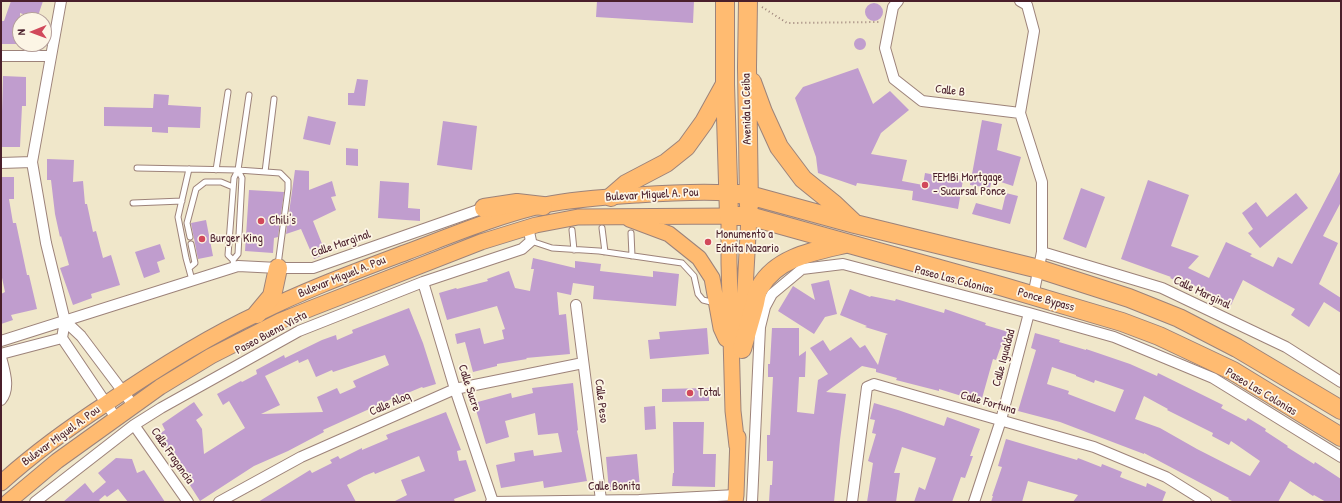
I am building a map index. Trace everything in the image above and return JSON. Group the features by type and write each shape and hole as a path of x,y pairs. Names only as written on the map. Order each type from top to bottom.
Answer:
{"highway":[{"name":"Avenida La Ceiba","path":"725,1 725,84 729,216"},
{"name":"Avenida La Ceiba","path":"749,216 747,67 754,3"},
{"path":"747,67 763,112 778,147 803,179 834,204 855,224"},
{"path":"611,196 626,184 666,163 686,147 704,122 725,84"},
{"path":"728,193 749,195 855,224 1040,261 1179,318 1237,348 1341,410"},
{"path":"484,208 518,203 543,206"},
{"name":"Ponce Bypass","path":"729,216 749,216 846,244 1031,305 1122,322 1159,336 1233,371 1341,437"},
{"path":"736,349 748,330 759,287 774,270 785,262 812,252 846,244"},
{"path":"256,314 272,296 278,268"}],"main road":[{"name":"Bulevar Miguel A. Pou","path":"1,483 81,420 151,373 203,342 256,314 336,278 476,226 543,206 580,199 611,196 674,192 728,193"},
{"path":"621,216 669,234 700,258 712,278 721,328 736,349"},
{"name":"Bulevar Miguel A. Pou","path":"8,502 56,461 160,387 211,356 280,321 482,242 529,234 578,217 729,216"},
{"path":"729,216 729,263 740,412 737,446 736,499"},
{"path":"736,349 749,216"}],"street":[{"path":"61,1 32,162 46,243 66,321 62,338 116,418"},
{"name":"Calle B","path":"898,1 893,7 885,48 894,79 922,101 1020,113"},
{"path":"1020,1 1027,5 1034,31 1020,113 1042,182 1040,261 1031,305"},
{"path":"1,56 51,56"},
{"path":"1,163 32,162"},
{"name":"Calle Marginal","path":"1,341 192,280 234,264 238,266 313,268 484,208"},
{"name":"Paseo Buena Vista","path":"35,502 134,425 161,408 299,331 423,282 522,249 529,234"},
{"name":"Calle Marginal","path":"1040,261 1162,288 1286,347 1341,382"},
{"name":"Paseo Las Colonias","path":"752,502 760,327 762,318 772,294 802,270 843,264 1031,305 1114,337 1213,378 1341,457"},
{"name":"Calle Sucre","path":"423,282 455,390 492,502"},
{"name":"Calle Peso","path":"576,305 601,500"},
{"name":"Calle Igualdad","path":"974,502 1001,420 1031,305"},
{"path":"66,321 81,336 124,391 133,406"},
{"path":"1,400 7,381 1,356 62,338"},
{"name":"Calle Aloq","path":"218,502 301,457 455,390 583,363"},
{"name":"Calle Fortuna","path":"852,502 867,387 874,384 1094,447 1166,477 1206,502"},
{"name":"Calle Fragancia","path":"134,425 188,502"},
{"name":"Calle Bonita","path":"492,502 736,499"}],"lane":[{"path":"216,170 228,92"},
{"path":"234,264 228,255 233,187 234,178 238,170 249,95"},
{"path":"265,172 274,99"},
{"path":"137,168 238,170 280,173 288,180 288,188 278,268"},
{"path":"189,169 178,217 192,280"},
{"path":"234,264 238,254 242,178 238,170"},
{"path":"190,237 187,223 196,189 205,182 221,182 233,187"},
{"path":"133,203 182,201"},
{"path":"602,228 605,252"},
{"path":"572,230 574,250"},
{"path":"631,233 632,256"},
{"path":"529,234 552,248 605,252 682,263 694,276 698,294 703,300 716,304"},
{"path":"189,268 195,263 191,244"}],"path":[{"path":"754,3 787,23 890,22"}],"building":[{"path":"11,1 43,1 39,12 12,12 12,44 1,44 1,21 4,21"},
{"path":"597,1 694,1 693,23 596,17"},
{"path":"874,3 880,6 883,12 880,18 874,21 868,18 865,12 868,6"},
{"path":"858,38 862,38 866,44 862,50 858,50 854,46 854,42"},
{"path":"858,68 873,104 890,91 909,110 881,133 871,154 907,160 902,181 923,185 925,173 963,180 958,209 912,200 913,191 857,183 856,186 818,173 816,157 795,98 803,87"},
{"path":"3,76 26,77 26,106 22,106 20,147 1,147"},
{"path":"357,79 368,80 365,106 348,105 348,93 354,93"},
{"path":"154,94 169,95 168,105 201,107 200,128 168,127 168,133 152,132 152,127 104,126 104,107 153,108"},
{"path":"308,116 336,122 330,145 303,139"},
{"path":"982,120 1002,124 997,150 1021,157 1013,186 992,179 990,188 970,185"},
{"path":"443,121 477,126 472,170 437,165"},
{"path":"346,148 358,149 358,166 346,165"},
{"path":"47,159 74,160 73,182 83,181 85,204 87,204 93,232 96,231 103,258 111,255 120,285 91,294 92,298 73,305 60,268 69,265 61,236 60,237 55,214 51,180 47,180"},
{"path":"295,170 309,171 309,190 332,181 336,196 331,197 336,210 313,221 326,254 314,259 301,229 286,234"},
{"path":"1341,170 1341,202 1323,236 1338,243 1319,284 1341,298 1341,313 1324,302 1309,327 1291,315 1295,309 1243,280 1231,305 1180,278 1177,281 1170,278 1171,277 1121,259 1148,180 1189,195 1171,246 1199,256 1188,268 1209,278 1226,242 1252,254 1250,256 1273,267 1278,257 1292,264"},
{"path":"1,177 14,177 14,199 9,199 13,223 16,223 27,275 29,275 37,309 11,315 13,320 1,324 1,294 5,292 1,273"},
{"path":"380,181 409,183 408,208 420,209 420,221 378,218"},
{"path":"1081,188 1105,197 1086,248 1063,239"},
{"name":"Chili's","path":"249,190 284,192 278,237 274,238 273,253 245,251"},
{"path":"1006,193 1018,196 1010,224 972,214 976,203 1002,210"},
{"path":"1296,193 1308,208 1260,248 1248,233 1253,229 1242,213 1256,202 1267,217"},
{"name":"Burger King","path":"206,220 213,256 198,259 191,223"},
{"path":"160,244 165,259 157,262 160,272 144,278 135,252"},
{"path":"533,258 575,268 575,261 601,264 600,271 653,277 653,271 679,274 676,306 593,299 594,286 573,283 571,295 557,292 559,315 566,314 570,354 526,358 527,359 497,364 497,366 473,372 465,342 457,344 455,334 480,328 484,344 504,339 502,330 505,329 497,306 447,320 439,293 488,281 487,279 509,271 515,288 530,291 534,269 531,269"},
{"path":"829,280 837,314 825,317 814,334 778,311 793,286 815,300 811,284"},
{"path":"850,289 870,297 895,301 896,299 944,313 945,309 986,323 985,325 1012,333 1007,348 1001,346 996,360 993,359 981,402 939,389 939,391 896,380 897,378 876,372 876,369 862,366 826,392 846,394 834,502 769,502 770,485 772,485 773,461 767,461 767,435 770,435 773,377 768,377 768,364 770,364 772,328 799,328 799,356 806,351 805,377 799,377 797,412 814,414 818,380 828,374 810,348 823,340 830,351 851,337 860,348 865,345 878,365 886,335 888,334 865,327 867,326 840,315"},
{"path":"409,308 423,343 436,384 422,387 398,396 323,430 324,432 288,451 254,466 200,501 158,435 165,430 162,424 194,402 203,415 196,420 202,429 204,454 245,428 229,401 223,405 217,394 257,374 256,370 284,355 285,358 336,335 337,340 353,333 352,330","holes":["385,355 389,365 353,381 356,387 340,394 337,388 317,397 323,412 261,414 280,405 265,376 298,360 299,363 308,359 316,377 332,370 333,372"]},
{"path":"707,328 709,354 650,359 648,340 660,339 659,332"},
{"path":"1035,333 1060,340 1059,342 1086,349 1130,364 1157,376 1158,373 1223,405 1221,408 1246,421 1248,418 1266,429 1265,431 1288,446 1287,447 1314,464 1315,462 1341,479 1341,502 1326,502 1314,495 1313,496 1290,481 1278,502 1234,502 1144,453 1060,422 1018,411 1036,350 1031,348","holes":["1052,367 1094,383 1095,380 1124,390 1115,412 1068,394 1069,391 1047,384","1144,396 1168,409 1167,410 1213,433 1212,436 1229,445 1231,441 1260,461 1250,476 1160,428 1135,419"]},
{"path":"573,383 577,431 587,481 544,488 543,481 501,488 496,465 515,461 514,453 533,450 534,456 562,452 558,433 538,435 535,413 505,421 509,437 486,444 474,403 511,393 512,398 533,393 532,388"},
{"path":"709,388 709,401 662,402 662,389"},
{"path":"874,403 944,426 947,417 980,429 970,456 973,456 965,478 961,477 952,502 914,502 919,487 925,490 936,458 902,447 894,473 900,473 896,502 867,502 873,463 868,461 876,434 872,433 875,420 870,419"},
{"path":"655,406 656,429 645,430 644,407"},
{"path":"446,412 461,450 457,451 459,461 466,460 476,491 454,499 455,502 393,502 407,495 401,480 425,471 419,456 375,474 374,472 364,476 347,485 356,502 258,502 310,470 312,473 332,463 330,460 338,456 340,459 362,448 362,450 388,439 386,435"},
{"path":"673,422 704,422 703,454 716,454 715,487 672,486 674,473"},
{"path":"1006,439 1077,460 1078,458 1101,467 1102,464 1122,472 1120,477 1146,487 1147,483 1166,492 1162,502 1073,502 1078,495 1028,481 1022,502 991,502 1002,467 998,466"},
{"path":"637,454 640,488 609,491 606,457"},
{"path":"116,458 132,459 137,473 144,470 165,502 128,502 118,489 107,497 105,495 99,500 101,502 63,502 85,483 93,493 106,482 98,473"}],"place":[{"name":"FEMBi Mortgage - Sucursal Ponce","path":"925,185"},
{"name":"Chili's","path":"261,221"},
{"name":"Burger King","path":"202,239"},
{"name":"Monumento a Ednita Nazario","path":"708,242"},
{"name":"Total","path":"690,393"}]}
